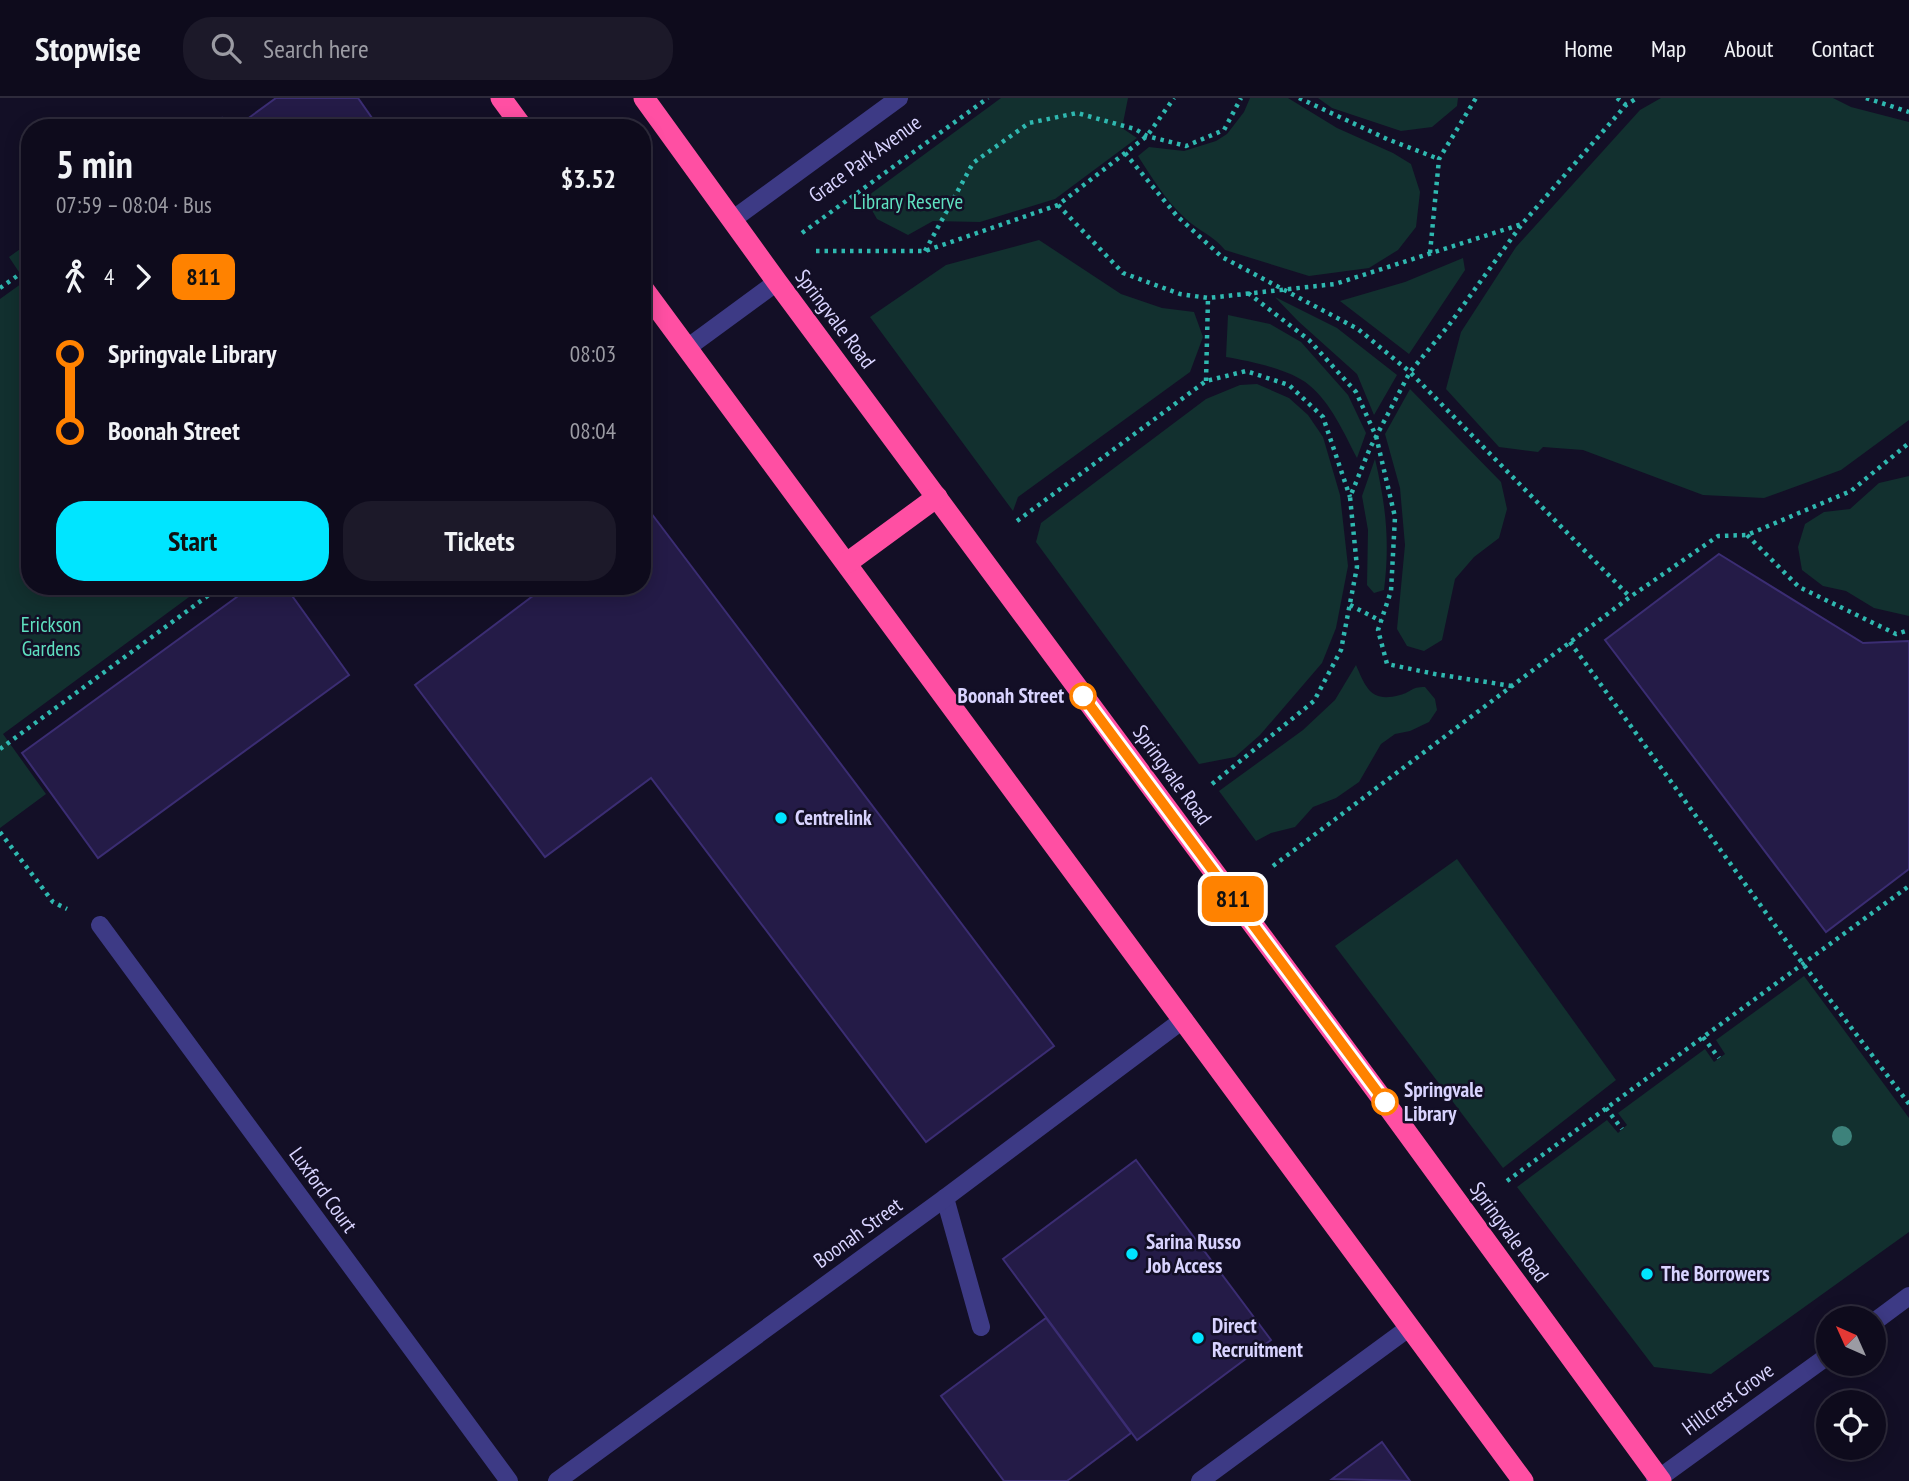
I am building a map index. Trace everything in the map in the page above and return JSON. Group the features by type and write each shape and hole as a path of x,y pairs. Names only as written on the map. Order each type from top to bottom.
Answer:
{"highway":[{"path":"501,98 516,119"},
{"name":"Springvale Road","path":"644,98 1658,1480"},
{"path":"651,299 1523,1481"},
{"path":"847,563 937,497"}],"street":[{"name":"Grace Park Avenue","path":"732,219 899,98"},
{"path":"687,348 777,282"},
{"name":"Luxford Court","path":"100,925 509,1481"},
{"name":"Boonah Street","path":"557,1481 945,1198 1184,1019"},
{"path":"945,1198 981,1327"},
{"path":"1886,1313 1909,1296"},
{"path":"1200,1481 1410,1327"},
{"name":"Hillcrest Grove","path":"1658,1480 1816,1365"}],"path":[{"name":"Grace Park Avenue","path":"802,233 988,98"},
{"path":"816,251 925,251 1058,205 1147,136 1174,98"},
{"path":"925,251 973,163 1029,123 1077,113 1185,146 1224,130 1241,98"},
{"path":"1299,98 1387,139 1439,159"},
{"path":"1430,253 1439,159 1476,98"},
{"path":"1617,98 1626,105"},
{"path":"1350,497 1376,436 1410,372 1449,324 1522,224 1626,105 1637,98"},
{"path":"1866,98 1909,112"},
{"path":"1125,153 1177,216 1222,257 1358,329 1410,372 1630,597"},
{"path":"1058,205 1124,273 1180,294 1208,298 1335,284 1522,224"},
{"path":"0,288 20,274"},
{"path":"1248,293 1309,340 1356,392 1376,436 1395,517 1391,591 1378,630 1387,664 1512,686"},
{"path":"1206,381 1208,298"},
{"path":"1017,521 1206,381 1245,371 1289,385 1323,417 1350,497 1357,568 1341,650 1314,701 1212,783"},
{"path":"1273,866 1630,597 1718,537 1747,535 1851,491 1909,443"},
{"path":"1747,535 1799,586 1896,634 1909,630"},
{"path":"0,749 209,595"},
{"path":"1350,605 1381,621"},
{"path":"1570,642 1803,964 1909,1104"},
{"path":"0,832 52,902 100,925"},
{"path":"1507,1181 1909,886"},
{"path":"1703,1037 1719,1058"},
{"path":"1606,1108 1622,1129"}],"green space":[{"name":"Library Reserve","path":"1001,98 1128,98 1122,128 1137,138 1055,199 980,222 933,221 908,235 877,219 865,198"},
{"path":"1250,98 1288,98 1337,128 1411,164 1420,192 1416,227 1398,250 1369,268 1309,276 1225,250 1179,212 1138,156 1149,147 1184,151 1216,141 1227,134 1244,112"},
{"path":"1318,98 1458,98 1457,106 1432,127 1401,131 1332,108"},
{"path":"1661,98 1833,98 1851,107 1909,122 1909,420 1841,470 1764,498 1703,495 1583,450 1543,447 1538,452 1499,447 1446,389 1461,332 1516,247 1640,110"},
{"path":"1039,240 1121,294 1162,308 1194,312 1203,337 1190,372 1018,497 1013,511 870,317 946,265"},
{"name":"Erickson Gardens","path":"21,248 21,275 9,257"},
{"path":"1463,258 1465,270 1409,354 1340,301 1405,282"},
{"name":"Erickson Gardens","path":"21,284 21,595 192,595 3,734 46,794 0,828 0,299"},
{"path":"1275,297 1337,328 1397,375 1374,415 1357,374"},
{"path":"1228,315 1270,324 1301,342 1348,395 1366,433 1357,458 1330,409 1309,385 1280,370 1226,357"},
{"path":"1257,384 1289,398 1308,415 1323,437 1340,495 1348,566 1336,628 1322,663 1260,735 1235,757 1199,764 1036,542 1041,523 1206,399 1240,385"},
{"path":"1410,389 1501,482 1507,509 1499,538 1474,557 1455,579 1442,640 1424,651 1407,646 1397,629 1405,545 1400,488 1385,434"},
{"path":"1375,459 1384,508 1387,556 1384,590 1374,593 1367,585 1368,530 1362,496"},
{"path":"1909,476 1909,616 1874,608 1846,591 1823,586 1802,570 1798,547 1805,524 1824,512 1850,509 1879,483"},
{"path":"1356,665 1367,687 1376,695 1390,697 1425,687 1435,699 1437,710 1429,722 1410,731 1395,734 1381,744 1359,782 1336,798 1313,807 1295,827 1271,833 1256,841 1219,791 1303,730 1335,700"},
{"path":"1457,859 1616,1080 1503,1168 1335,946"},
{"path":"1804,976 1909,1118 1909,1232 1711,1374 1654,1367 1517,1187 1607,1120 1618,1133 1627,1125 1618,1113 1705,1049 1714,1062 1725,1054 1716,1040"}],"building":[{"path":"276,98 358,98 373,119 247,119"},
{"name":"Centrelink","path":"651,513 1054,1046 926,1142 651,778 545,857 415,685 534,595 651,595"},
{"path":"1719,554 1863,643 1909,641 1909,869 1826,932 1605,640"},
{"path":"240,595 291,595 349,675 98,858 22,753"},
{"path":"1136,1160 1271,1340 1137,1440 1003,1259"},
{"path":"1046,1318 1131,1433 1067,1481 1004,1481 941,1396"},
{"path":"1382,1442 1410,1481 1332,1479"}],"bus line":[{"name":"811","path":"1083,696 1385,1102"}],"place":[{"name":"Boonah Street","path":"1083,696"},
{"name":"Centrelink","path":"781,818"},
{"name":"Springvale Library","path":"1385,1102"},
{"name":"Sarina Russo Job Access","path":"1132,1254"},
{"name":"The Borrowers","path":"1647,1274"},
{"name":"Direct Recruitment","path":"1198,1338"}]}
